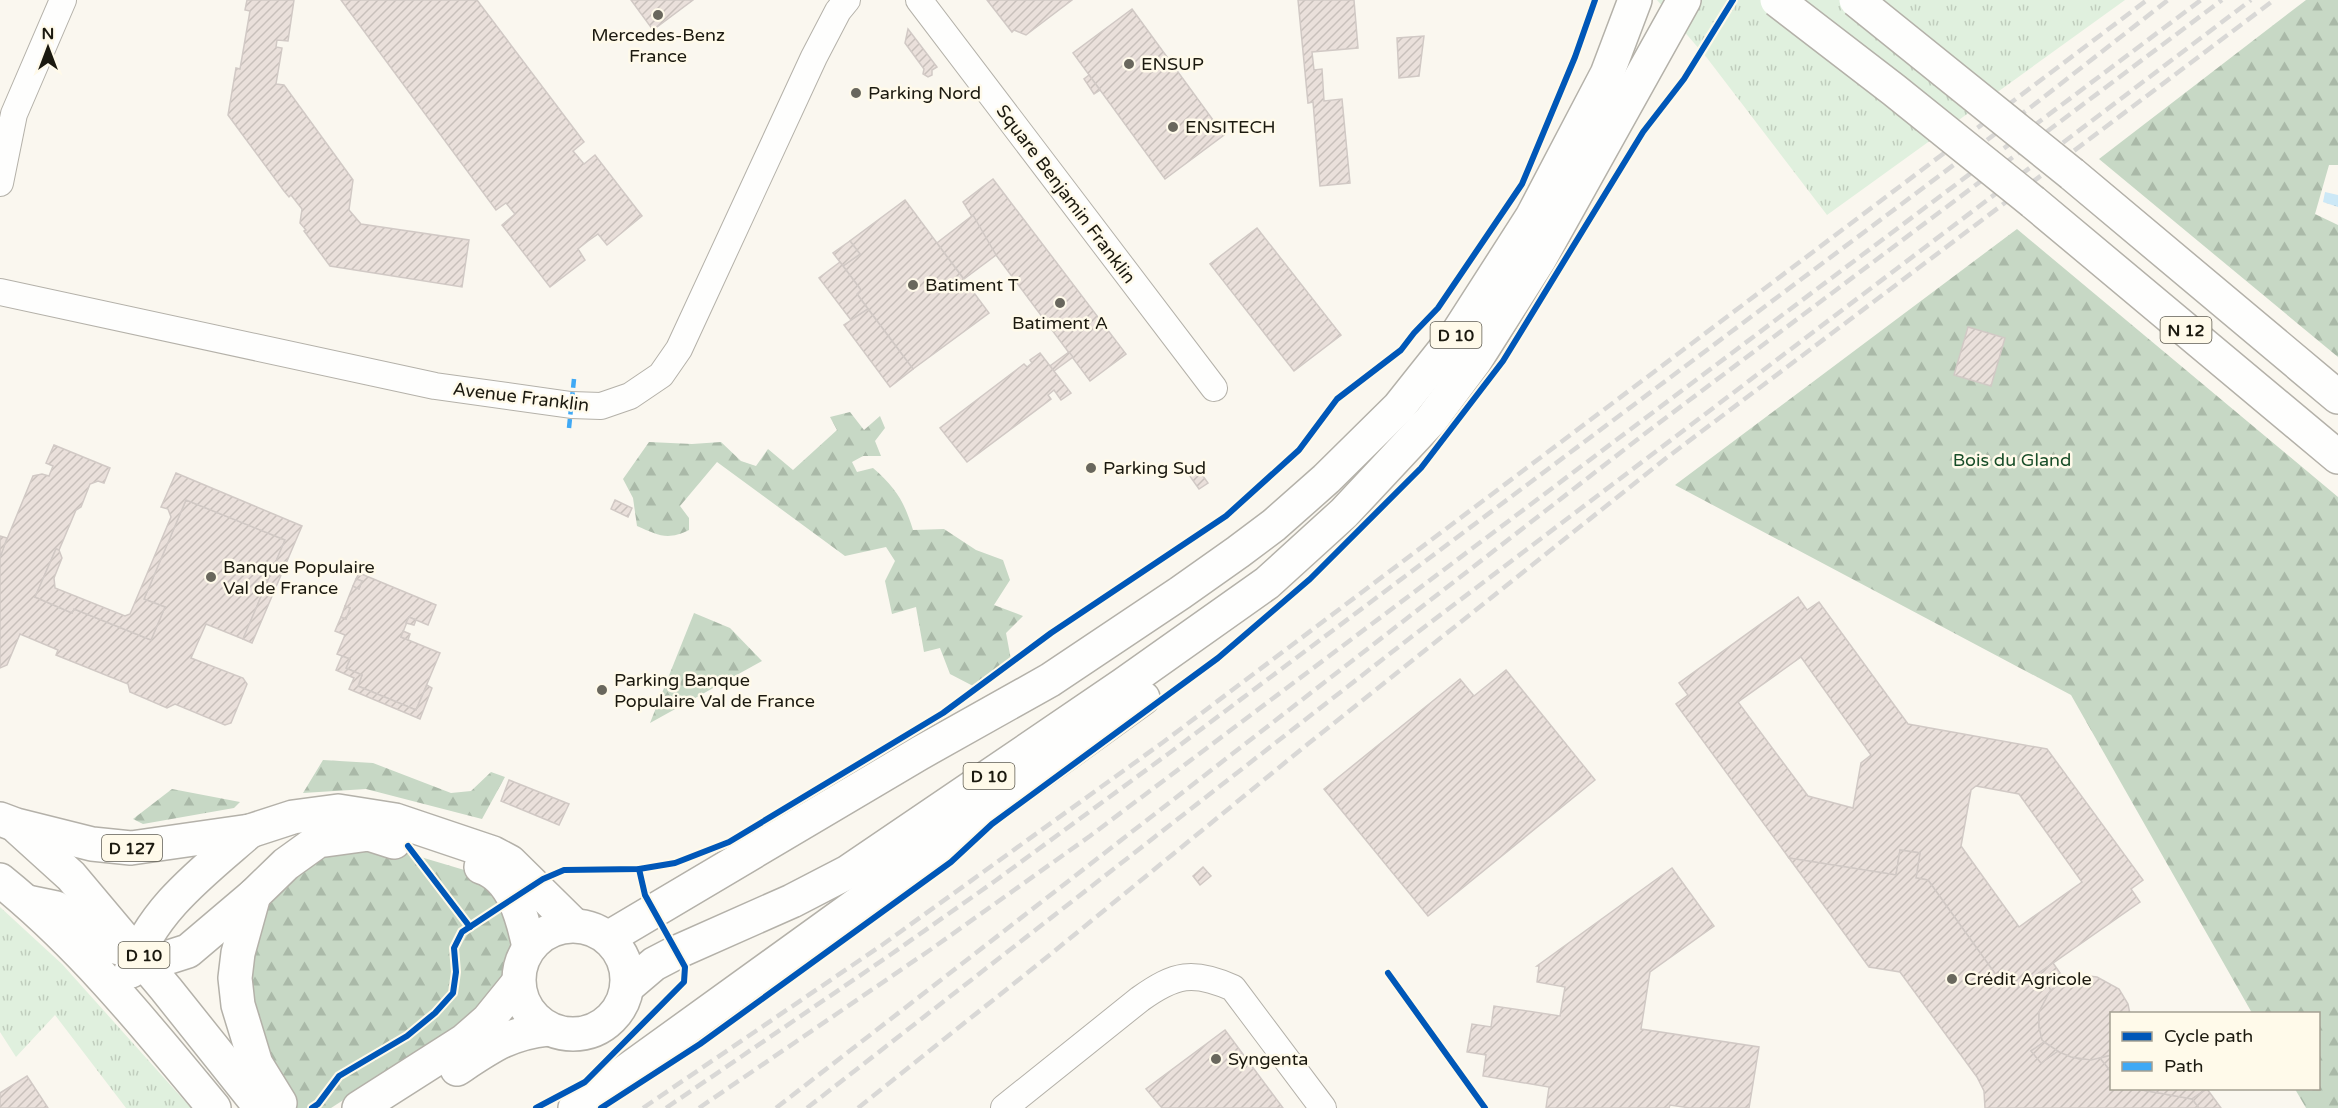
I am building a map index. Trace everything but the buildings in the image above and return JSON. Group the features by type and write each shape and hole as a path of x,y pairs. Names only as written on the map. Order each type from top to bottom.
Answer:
{"main road":[{"name":"D 10","path":"608,938 920,753 1050,680 1238,552 1274,525 1326,479 1399,407 1463,324 1532,217 1607,74 1635,0"},
{"name":"D 10","path":"627,987 654,964 677,952 792,901 848,872 1123,685 1267,583 1344,513 1431,420 1475,361 1539,260 1684,0"},
{"name":"N 12","path":"1777,0 1894,90 2033,202 2338,458"},
{"name":"N 12","path":"1856,0 2072,174 2338,397"},
{"name":"D 10","path":"575,1108 1215,646 1267,583"},
{"name":"D 127","path":"5,820 92,844 131,848 250,831 293,817 338,811 395,820 493,853 510,862 574,925"},
{"name":"D 127","path":"5,820 71,876 137,953 261,1108"},
{"name":"D 127","path":"126,1001 129,977 137,953 155,921 184,888 250,831"},
{"name":"D 10","path":"27,902 56,908 99,943 163,959 188,951 254,895 286,864 318,841 369,834 488,869 505,885 522,914 529,946"},
{"path":"0,880 27,902 96,968 214,1108"},
{"path":"254,895 238,953 236,978 238,1005 256,1064 280,1101 279,1108"},
{"path":"574,925 587,927 608,938 624,960 628,973 622,1003 613,1017 599,1028 582,1034 565,1034 548,1029 527,1010 521,997 518,983 523,958 529,946 542,935 557,927 574,925"},
{"path":"359,1108 464,1041 488,1020 518,983"},
{"path":"398,1108 507,1037 523,1032 548,1029"}],"street":[{"path":"0,183 7,122 63,0"},
{"name":"Avenue Franklin","path":"0,292 435,386 571,405 601,406 630,396 661,375 679,348 814,57 838,11 847,0"},
{"name":"Square Benjamin Franklin","path":"919,0 1214,388"},
{"path":"1004,1108 1140,999 1162,983 1176,978 1213,979 1233,988 1323,1108"}],"green space":[{"path":"1657,0 2125,0 1827,215 1707,58"},
{"path":"2306,0 2338,0 2338,165 2329,165 2315,214 2338,225 2338,357 2099,159"},
{"name":"Bois du Gland","path":"2017,229 2338,497 2338,1108 2306,1108 2296,1090 2320,1090 2320,1012 2251,1012 2071,695 1675,485"},
{"path":"850,412 864,430 880,416 885,428 875,441 881,456 863,456 852,462 857,472 873,468 888,482 902,503 913,530 944,529 976,550 1003,560 1010,580 994,605 1023,616 1006,633 1012,665 975,687 950,674 940,648 924,652 916,607 892,614 885,581 895,561 886,547 845,556 717,462 680,506 689,518 689,530 668,536 637,526 633,498 623,479 649,442 692,444 721,442 741,461 756,466 768,449 793,470 837,430 830,417"},
{"path":"694,613 730,628 762,661 650,723"},
{"path":"323,760 373,763 451,793 471,791 491,772 505,777 482,819 366,789 303,793"},
{"path":"172,789 240,802 234,808 143,824 133,819"},
{"path":"377,844 471,872 493,886 515,938 503,982 475,1015 331,1108 295,1108 256,1040 247,997 260,915 283,877 314,856"},
{"path":"0,907 62,964 191,1108 126,1108 55,1015 16,1057 0,1032"}],"water":[{"path":"2325,192 2338,195 2338,207 2323,202"}],"railway":[{"path":"643,1108 882,945 1162,743 2147,0"},
{"path":"666,1108 995,881 1168,754 2031,107 2168,0"},
{"path":"699,1108 930,950 1090,836 2201,0"},
{"path":"776,1108 1647,432 2222,0"},
{"path":"807,1108 1410,638 2251,0"},
{"path":"858,1108 1665,459 2274,0"}],"marked path":[{"path":"569,428 574,379"}],"cycle path":[{"path":"312,1108 318,1104 339,1076 407,1036 435,1013 453,993 456,972 454,948 462,932 543,879 564,870 639,869 675,863 729,842 943,713 1051,633 1226,516 1299,450 1337,399 1401,350 1438,308 1522,184 1575,57 1595,0"},
{"path":"601,1108 700,1044 951,862 992,824 1218,658 1310,579 1421,468 1503,361 1643,132 1684,79 1733,0"},
{"path":"408,846 470,927"},
{"path":"536,1108 585,1082 684,982 685,967 645,895 639,869"},
{"path":"1388,973 1485,1108"}],"place":[{"name":"Mercedes-Benz France","path":"658,15"},
{"name":"ENSUP","path":"1129,64"},
{"name":"Parking Nord","path":"856,93"},
{"name":"ENSITECH","path":"1173,127"},
{"name":"Batiment T","path":"913,285"},
{"name":"Batiment A","path":"1060,303"},
{"name":"Parking Sud","path":"1091,468"},
{"name":"Banque Populaire Val de France","path":"211,577"},
{"name":"Parking Banque Populaire Val de France","path":"602,690"},
{"name":"Crédit Agricole","path":"1952,979"},
{"name":"Syngenta","path":"1216,1059"}]}
